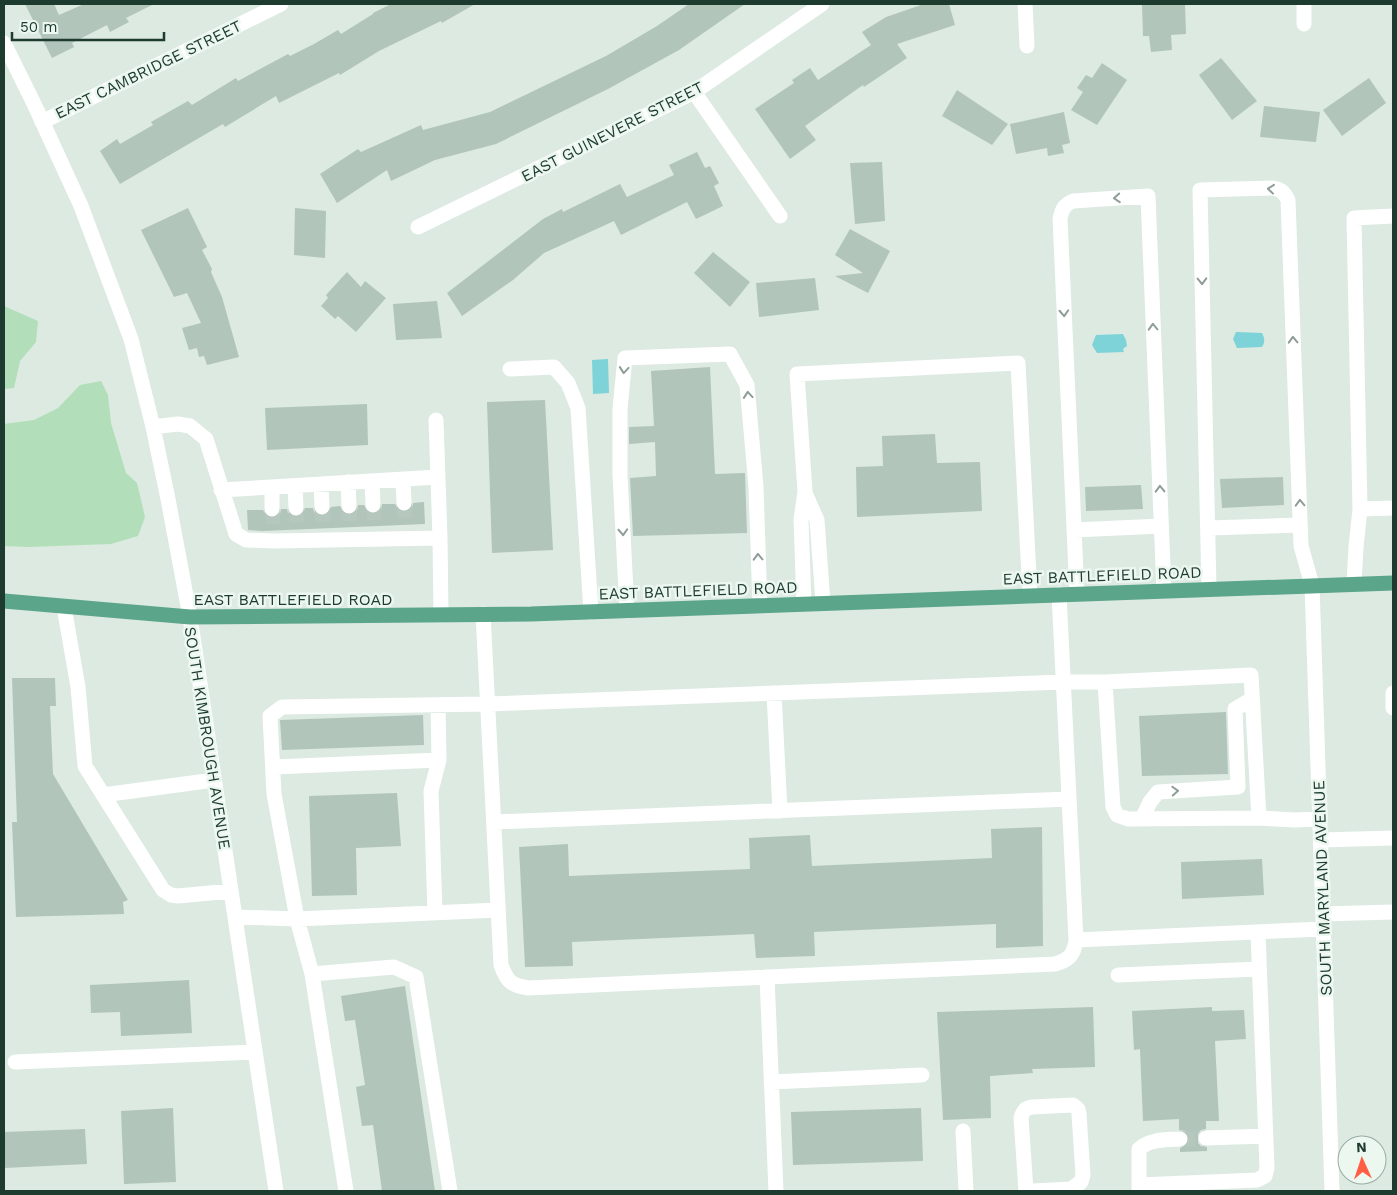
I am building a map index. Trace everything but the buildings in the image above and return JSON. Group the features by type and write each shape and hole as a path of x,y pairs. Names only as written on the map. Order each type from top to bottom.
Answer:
{"main road":[{"name":"EAST BATTLEFIELD ROAD","path":"4,601 190,617 442,615 627,611 1393,583"}],"street":[{"name":"EAST CAMBRIDGE STREET","path":"42,122 282,4"},
{"name":"EAST GUINEVERE STREET","path":"418,227 694,92 822,4"},
{"path":"1025,4 1027,46"},
{"path":"1304,4 1304,24"},
{"name":"SOUTH KIMBROUGH AVENUE","path":"4,43 81,206 131,339 168,499 190,617 276,1191"},
{"path":"694,92 780,216"},
{"name":"SOUTH MARYLAND AVENUE","path":"1208,528 1200,190 1279,189 1288,200 1301,546 1312,585 1332,1191"},
{"path":"1077,594 1061,211 1065,205 1073,201 1148,196 1164,590"},
{"path":"1354,584 1360,509 1354,218 1393,216"},
{"path":"627,611 620,475 620,409 624,358 730,354 747,386 756,488 760,606"},
{"path":"804,604 801,519 805,492 798,374 1018,363 1030,596"},
{"path":"510,369 554,367 568,383 578,408 591,612"},
{"path":"436,420 442,615"},
{"path":"152,428 178,424 190,426 206,439 236,534 246,540 274,536 407,532 440,538"},
{"path":"221,490 438,477"},
{"path":"403,479 404,503"},
{"path":"372,481 373,505"},
{"path":"348,482 349,506"},
{"path":"321,484 322,507"},
{"path":"295,486 296,508"},
{"path":"272,487 272,509"},
{"path":"805,492 817,520 823,603"},
{"path":"1360,509 1393,508"},
{"path":"1209,589 1208,528 1300,524"},
{"path":"1074,530 1161,526"},
{"path":"483,614 501,964 506,978 515,986 528,988 1055,964 1066,961 1074,952 1076,940 1059,594"},
{"path":"64,607 78,687 85,766 163,890 171,895 178,896 231,891"},
{"path":"346,1191 312,974 297,919 274,794 270,716 282,707 488,704 1251,675 1259,818"},
{"path":"1105,682 1113,807 1117,815 1128,819 1259,818 1320,820"},
{"path":"774,693 780,811"},
{"path":"1393,694 1393,708"},
{"path":"1142,819 1150,802 1158,792 1238,787 1235,709 1252,698"},
{"path":"435,913 432,791 439,760 438,705"},
{"path":"273,767 439,760"},
{"path":"103,795 214,780"},
{"path":"494,822 1069,800"},
{"path":"1320,840 1393,838"},
{"path":"235,917 297,919 498,910"},
{"path":"1076,940 1258,932 1393,912"},
{"path":"1180,1139 1154,1141 1144,1144 1139,1149 1139,1188 1257,1180 1265,1176 1267,1168 1258,932"},
{"path":"312,974 394,967 416,978 450,1191"},
{"path":"1118,975 1259,969"},
{"path":"766,977 776,1191"},
{"path":"15,1062 255,1052"},
{"path":"771,1082 922,1075"},
{"path":"1026,1191 1022,1111 1032,1107 1074,1105 1078,1109 1079,1114 1081,1182 1071,1189 1033,1191"},
{"path":"963,1131 966,1191"},
{"path":"1206,1138 1266,1136"}],"green space":[{"path":"4,306 38,321 36,342 20,361 14,388 4,389"},
{"path":"101,381 108,395 111,423 126,473 137,483 145,517 138,536 111,544 4,546 4,424 34,420 58,408 80,385"}],"water":[{"path":"1236,332 1262,333 1264,340 1262,347 1237,348 1233,339"},
{"path":"1123,334 1127,346 1123,349 1124,352 1097,353 1092,345 1096,335"},
{"path":"608,359 609,393 593,394 592,360"}],"tunnel":[{"path":"404,503 406,525"},
{"path":"373,505 375,526"},
{"path":"349,506 350,527"},
{"path":"322,507 323,529"},
{"path":"296,508 297,530"},
{"path":"272,509 273,531"},
{"path":"1180,1139 1206,1138"}]}
